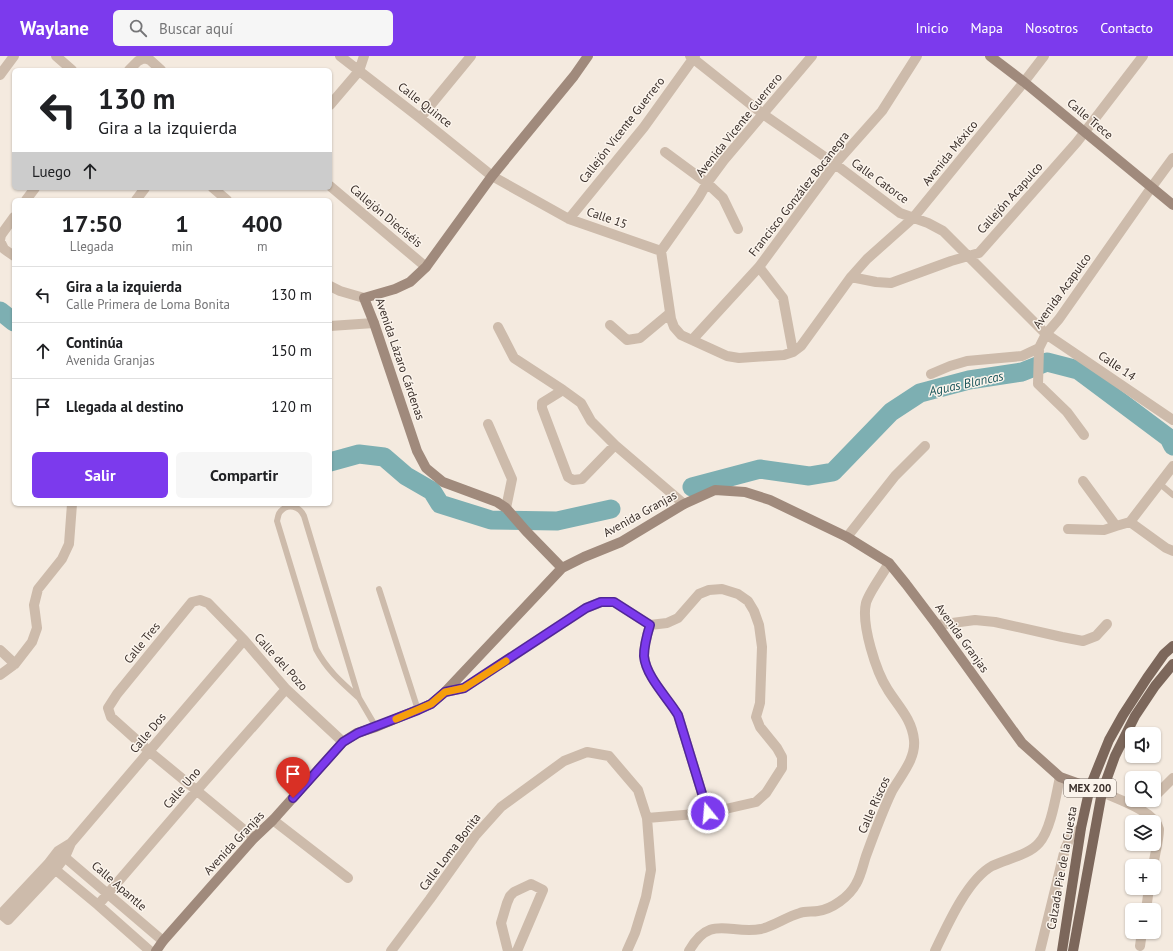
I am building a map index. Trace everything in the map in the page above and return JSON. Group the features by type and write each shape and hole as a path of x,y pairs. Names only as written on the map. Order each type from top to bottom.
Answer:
{"main road":[{"name":"Avenida Lázaro Cárdenas","path":"562,568 506,508 497,502 443,482 426,468 417,451 374,323 364,298 395,289 410,282 426,267 492,176 574,76 588,56"},
{"name":"Calle Trece","path":"990,56 1085,131 1173,205"},
{"name":"Avenida Granjas","path":"156,951 163,941 254,838 274,820 343,742 358,733 431,704 445,692 562,568 621,542 684,504 715,490 745,492 770,500 847,537 889,563 937,625 1022,743 1060,777 1102,792"},
{"name":"Calzada Pie de la Cuesta","path":"1062,951 1081,828 1090,787 1109,740 1123,715 1164,654 1173,646"},
{"name":"Calzada Pie de la Cuesta","path":"1073,951 1102,792 1115,756 1135,716 1155,686 1173,664"}],"street":[{"path":"0,75 14,56"},
{"path":"56,56 70,68"},
{"name":"Calle Quince","path":"340,56 492,176"},
{"path":"332,103 359,71 364,56"},
{"path":"420,118 471,56"},
{"name":"Avenida Vicente Guerrero","path":"662,251 724,160 812,56"},
{"name":"Francisco González Bocanegra","path":"692,340 759,267 835,164 882,111 917,56"},
{"name":"Avenida México","path":"793,352 801,346 851,277 867,259 913,218 1044,56"},
{"name":"Callejón Acapulco","path":"851,277 876,282 891,282 979,253 1078,142 1143,56"},
{"name":"Calle Catorce","path":"693,57 763,114 835,164 900,214 928,223 943,231 1046,334"},
{"name":"Callejón Vicente Guerrero","path":"569,219 644,127 693,57"},
{"path":"131,68 138,61 144,58 150,60 159,68"},
{"path":"665,152 707,183 723,198 738,229"},
{"name":"Avenida Acapulco","path":"930,374 966,361 1022,356 1039,348 1046,334 1173,158"},
{"name":"Calle 15","path":"492,176 569,219 662,251"},
{"name":"Callejón Dieciséis","path":"332,188 426,267"},
{"path":"215,190 225,198"},
{"path":"12,220 1,235 0,240 4,249 12,255"},
{"path":"662,251 670,313 674,327 681,335 727,356 739,358 784,355 793,352 783,298 759,267"},
{"path":"332,287 364,298"},
{"path":"610,325 627,340 640,338 670,313"},
{"path":"332,326 374,323"},
{"path":"498,327 514,358 580,403 591,421 615,445 684,504"},
{"name":"Calle 14","path":"1046,334 1173,420"},
{"path":"1039,348 1038,384 1067,412 1084,435"},
{"path":"563,390 542,402 542,408 568,477 573,480 582,479 615,445"},
{"path":"488,424 512,479 506,508"},
{"path":"847,537 895,476 925,446"},
{"path":"1068,529 1104,530 1130,522 1171,469"},
{"path":"1083,481 1116,526"},
{"path":"0,675 15,664 32,642 37,628 34,605 38,589 62,559 69,544 72,506"},
{"path":"1130,522 1166,548 1173,551"},
{"name":"Calle Riscos","path":"689,951 695,941 702,934 713,929 724,927 751,930 762,929 800,913 819,911 833,905 846,897 857,884 878,823 893,791 911,761 915,741 908,719 887,689 876,667 866,622 866,603 889,563"},
{"path":"445,692 464,688 586,608 601,602 614,602 650,625 667,623 678,618 699,594 709,590 722,589 738,594 748,601 754,611 759,625 762,647 760,703 756,716 760,727 777,748 782,758 782,768 766,793 756,802 708,813 647,818"},
{"name":"Calle del Pozo","path":"200,600 208,603 244,640 286,689 343,742"},
{"name":"Calle Tres","path":"150,752 111,717 108,708 117,694 192,602 200,600"},
{"path":"937,625 975,620 995,622 1083,641 1096,636 1107,624"},
{"path":"650,625 645,644 644,656 648,669 678,715 708,813"},
{"name":"Calle Dos","path":"52,867 244,640"},
{"path":"0,650 15,664"},
{"name":"Calle Uno","path":"98,906 196,790 286,689"},
{"path":"150,752 254,838"},
{"name":"Calle Loma Bonita","path":"391,951 475,836 501,807 564,761 586,752 609,756 638,790 647,818 651,870 646,897 635,933 627,951"},
{"path":"935,951 963,896 980,876 991,866 1032,849 1039,844 1046,832 1060,777"},
{"path":"1161,790 1173,778"},
{"path":"1102,792 1141,810 1154,820 1159,829 1154,859"},
{"path":"1141,810 1144,807"},
{"path":"274,820 348,878"},
{"path":"1040,951 1065,849 1070,838 1081,828"},
{"name":"Calle Apantle","path":"62,854 163,941"},
{"path":"52,867 8,920 1,914 52,867"},
{"path":"52,867 150,951"},
{"path":"508,951 501,923 507,903 510,896 514,892 530,884 543,890 517,951"},
{"path":"1140,946 1141,939"}],"lane":[{"path":"1160,484 1173,495"},
{"path":"359,698 337,679 322,661 316,649 277,521 280,512 289,506 298,508 304,516 359,698 376,727"},
{"path":"378,589 418,710"}],"waterway":[{"name":"Aguas Blancas","path":"0,311 12,320"},
{"name":"Aguas Blancas","path":"692,487 760,469 809,476 833,472 891,412 920,393 969,380 1022,372 1047,362 1078,370 1169,438 1173,446"},
{"name":"Aguas Blancas","path":"332,461 359,454 384,457 406,476 432,491 440,504 491,520 557,521 611,509"}],"slow traffic":[{"path":"396,719 431,704 445,692 464,688 506,661"}],"route":[{"path":"293,798 343,742 358,733 431,704 445,692 464,688 586,608 601,602 614,602 650,625 645,644 644,656 648,669 678,715 708,813"}]}
